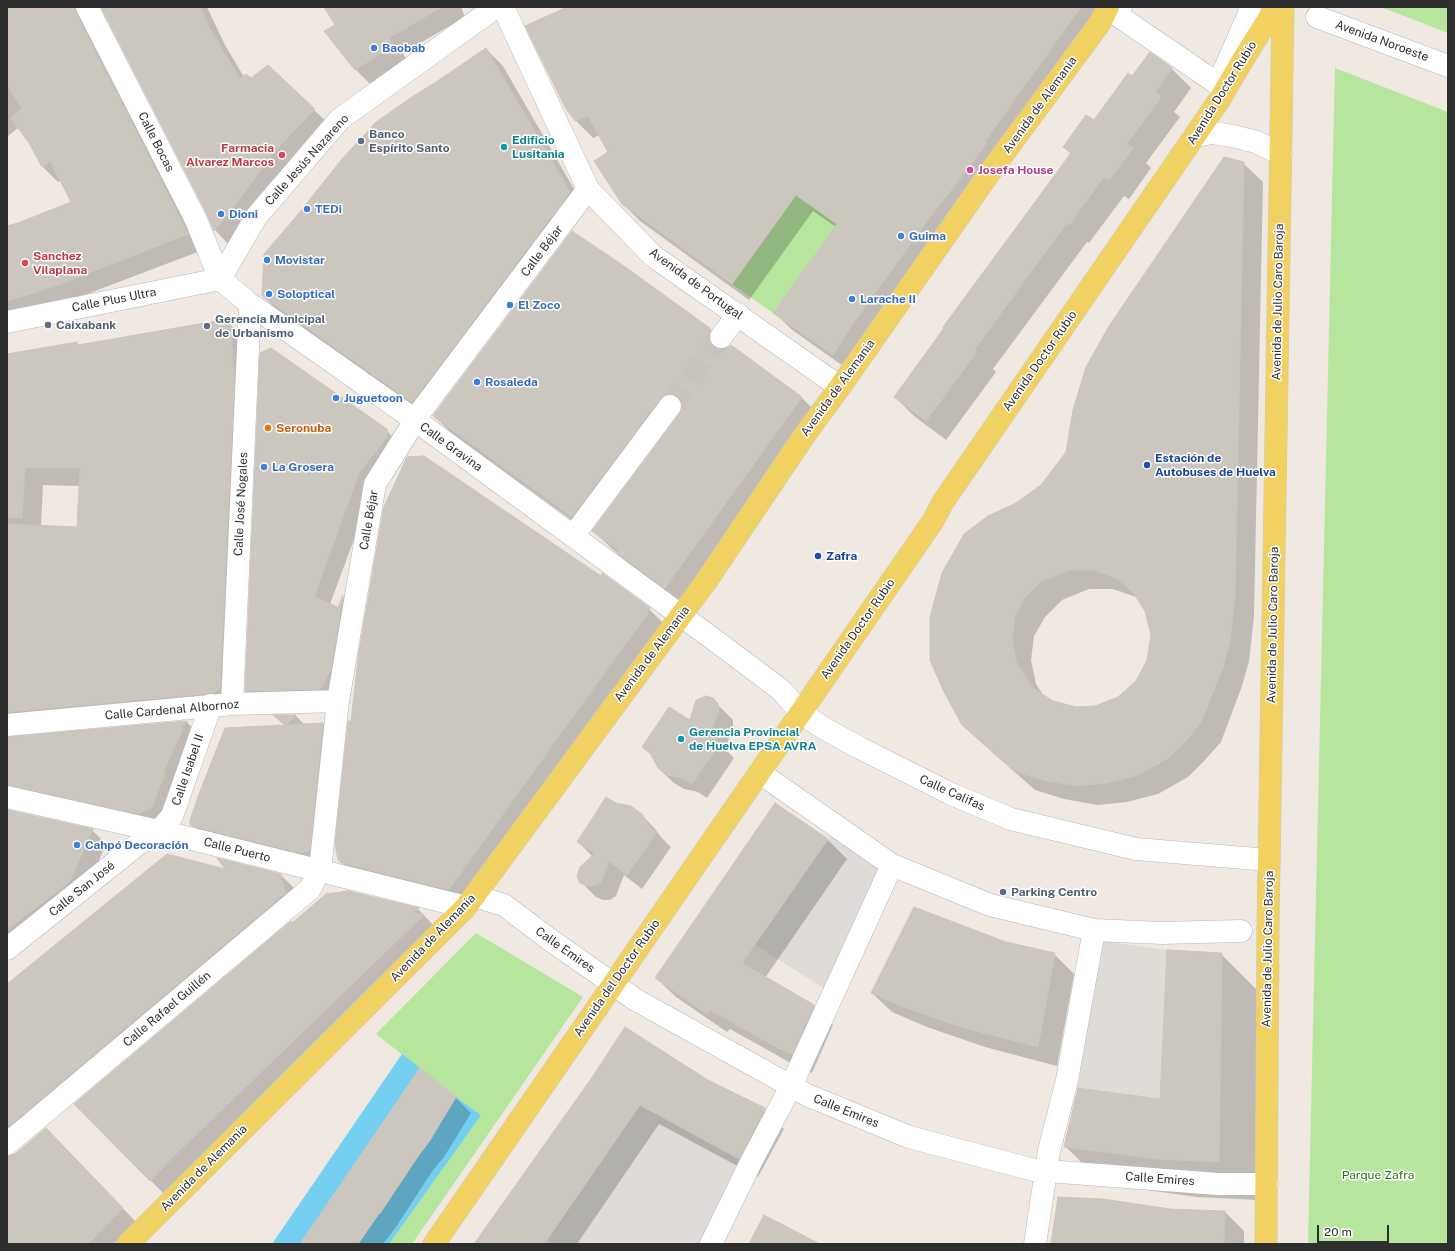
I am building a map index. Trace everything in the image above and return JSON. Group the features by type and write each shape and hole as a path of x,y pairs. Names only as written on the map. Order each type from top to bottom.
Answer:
{"main road":[{"name":"Avenida de Alemania","path":"128,1244 470,901 705,583 806,433 840,387 993,168 1100,23 1108,7"},
{"name":"Avenida Doctor Rubio","path":"801,713 933,521 943,502 1220,99 1276,7"},
{"name":"Avenida de Julio Caro Baroja","path":"1266,1244 1269,860 1283,7"},
{"name":"Avenida del Doctor Rubio","path":"434,1244 801,713"}],"street":[{"name":"Calle Bocas","path":"87,7 196,220 220,280"},
{"name":"Calle Jesús Nazareno","path":"220,280 256,217 340,119 496,7"},
{"name":"Avenida de Portugal","path":"503,7 588,189 653,256 738,314 840,387"},
{"path":"1121,7 1117,15 1218,84 1249,14 1250,7"},
{"name":"Avenida Noroeste","path":"1317,17 1448,66"},
{"path":"1195,136 1213,134 1233,136 1256,142 1280,154"},
{"name":"Calle Béjar","path":"320,870 338,701 375,484 415,420 588,189"},
{"name":"Calle Gravina","path":"220,280 250,304 415,420 681,616"},
{"name":"Calle Plus Ultra","path":"7,322 220,280"},
{"name":"Calle José Nogales","path":"221,705 250,304"},
{"path":"721,337 738,314"},
{"path":"573,536 670,406"},
{"name":"Calle Califas","path":"681,616 781,690 801,713 825,729 884,761 951,794 1011,819 1136,849 1269,860"},
{"name":"Calle Cardenal Albornoz","path":"7,725 221,705 338,701"},
{"name":"Calle Isabel II","path":"159,831 172,816 221,705"},
{"path":"760,773 892,865 990,905 1094,930 1162,933 1241,931"},
{"name":"Calle Puerto","path":"7,798 159,831 285,863 470,901"},
{"name":"Calle San José","path":"7,949 137,844 159,831"},
{"path":"711,1244 750,1164 791,1086 892,865"},
{"name":"Calle Rafael Guillén","path":"7,1144 310,889 320,870"},
{"name":"Calle Emires","path":"470,901 504,905 549,939 636,1000 807,1095 909,1137 1046,1172 1218,1184 1267,1184"},
{"path":"1035,1244 1049,1151 1067,1080 1094,930"}],"green space":[{"path":"1381,7 1448,7 1448,33"},
{"name":"Parque Zafra","path":"1335,68 1448,112 1448,1244 1308,1244"},
{"path":"796,195 837,224 773,313 732,284"},
{"path":"476,933 583,997 412,1244 385,1244 475,1112 376,1034"}],"shaded area":[{"path":"837,827 892,865 833,994 755,945"},
{"path":"1101,941 1167,950 1160,1099 1075,1087"},
{"path":"640,1105 750,1164 711,1244 554,1244 547,1240"}],"water":[{"path":"402,1054 420,1068 300,1244 272,1244"},
{"path":"456,1097 481,1115 389,1244 358,1244"}],"building":[{"path":"7,7 75,7 76,13 188,234 56,286 7,301 7,226 71,202 50,161 42,167 29,143 11,118 22,108 7,85"},
{"path":"101,7 200,7 210,29 240,79 246,74 251,78 268,65 315,109 273,153 234,207 214,231 207,214"},
{"path":"324,7 442,7 389,38 393,46 355,70 324,31 335,25"},
{"path":"567,7 1081,7 985,141 987,143 919,232 852,325 833,355 773,313 837,224 796,195 732,284 622,204 594,161 608,152 588,116 575,121 565,107 525,26"},
{"path":"486,48 570,192 412,402 262,296 264,254 342,159 376,122"},
{"path":"1150,52 1172,68 1155,92 1161,97 1127,144 1133,148 1109,180 1104,177 1069,225 1067,223 974,350 977,352 926,421 894,397 944,328 943,327 1071,153 1063,147 1086,115 1094,120 1128,73 1132,76"},
{"name":"Estación de Autobuses de Huelva","path":"1224,157 1244,162 1235,596 1230,641 1223,667 1201,722 1185,742 1168,758 1139,775 1107,783 1076,786 1043,780 1014,771 962,725 943,690 930,660 930,617 942,573 964,534 988,516 1016,503 1041,485 1066,452 1073,410 1086,367 1109,326","holes":["1069,570 1093,570 1116,578 1132,591 1145,611 1151,635 1147,660 1136,681 1118,697 1095,706 1076,707 1053,701 1033,688 1017,664 1012,640 1015,616 1025,597 1042,581"]},
{"path":"572,231 624,266 711,329 709,342 714,347 726,349 731,345 802,397 665,588 617,553 618,550 592,531 680,413 682,401 678,396 671,394 665,395 660,399 572,517 433,416"},
{"path":"222,320 229,321 232,328 232,368 235,367 220,687 214,693 7,712 7,524 77,527 80,468 25,468 22,518 7,517 7,354 77,342 78,345"},
{"path":"271,348 387,429 387,437 359,473 314,597 338,607 343,595 331,669 321,689 245,691 260,353"},
{"path":"424,456 601,576 602,573 650,608 648,611 649,612 450,888 447,889 341,863 338,860 335,844 348,721 351,721 359,652 384,507 407,457"},
{"name":"Gerencia Provincial de Huelva EPSA AVRA","path":"706,696 713,698 718,704 719,710 710,735 720,743 692,784 682,778 668,775 658,768 650,753 642,747 669,707 690,720 696,700"},
{"path":"273,715 296,715 286,725 323,723 310,850 302,853 190,825 190,820 199,794 225,728 285,725"},
{"path":"187,721 180,729 183,729 165,768 164,776 152,807 138,814 7,785 7,737"},
{"path":"606,797 616,803 631,806 642,814 650,828 657,832 627,875 609,861 601,882 595,885 587,886 580,883 577,876 580,867 595,853 577,842"},
{"path":"775,803 828,839 742,963 814,1005 792,1054 776,1047 710,1010 707,1014 655,978"},
{"path":"7,810 93,829 70,881 7,930"},
{"path":"167,854 225,869 217,858 281,874 285,893 7,1128 7,984"},
{"path":"348,891 419,908 412,912 424,915 174,1156 150,1181 74,1104 291,921 292,923 326,894"},
{"path":"914,907 1006,942 1055,953 1038,1047 964,1028 906,1008 871,993"},
{"path":"1167,950 1222,953 1219,1162 1158,1159 1064,1147 1078,1088 1160,1099"},
{"path":"625,1027 708,1080 765,1108 739,1159 640,1105 544,1244 474,1244 593,1076"},
{"path":"420,1068 456,1097 429,1142 358,1244 300,1244"},
{"path":"46,1128 123,1208 88,1244 7,1244 7,1156 15,1154"},
{"path":"1058,1197 1103,1199 1170,1209 1225,1211 1224,1244 1051,1244"},
{"path":"764,1215 820,1244 749,1244"}],"tunnel":[{"path":"670,406 721,337"}],"place":[{"name":"Baobab","path":"374,48"},
{"name":"Banco Espírito Santo","path":"361,141"},
{"name":"Edificio Lusitania","path":"504,147"},
{"name":"Farmacia Alvarez Marcos","path":"282,155"},
{"name":"Josefa House","path":"970,170"},
{"name":"TEDi","path":"307,209"},
{"name":"Dioni","path":"221,214"},
{"name":"Guima","path":"901,236"},
{"name":"Movistar","path":"267,260"},
{"name":"Sanchez Vilaplana","path":"25,263"},
{"name":"Soloptical","path":"269,294"},
{"name":"Larache II","path":"852,299"},
{"name":"El Zoco","path":"510,305"},
{"name":"Caixabank","path":"48,325"},
{"name":"Gerencia Municipal de Urbanismo","path":"207,326"},
{"name":"Rosaleda","path":"477,382"},
{"name":"Juguetoon","path":"336,398"},
{"name":"Seronuba","path":"268,428"},
{"name":"Estación de Autobuses de Huelva","path":"1147,465"},
{"name":"La Grosera","path":"264,467"},
{"name":"Zafra","path":"818,556"},
{"name":"Gerencia Provincial de Huelva EPSA AVRA","path":"681,739"},
{"name":"Cahpó Decoración","path":"77,845"},
{"name":"Parking Centro","path":"1003,892"}]}
